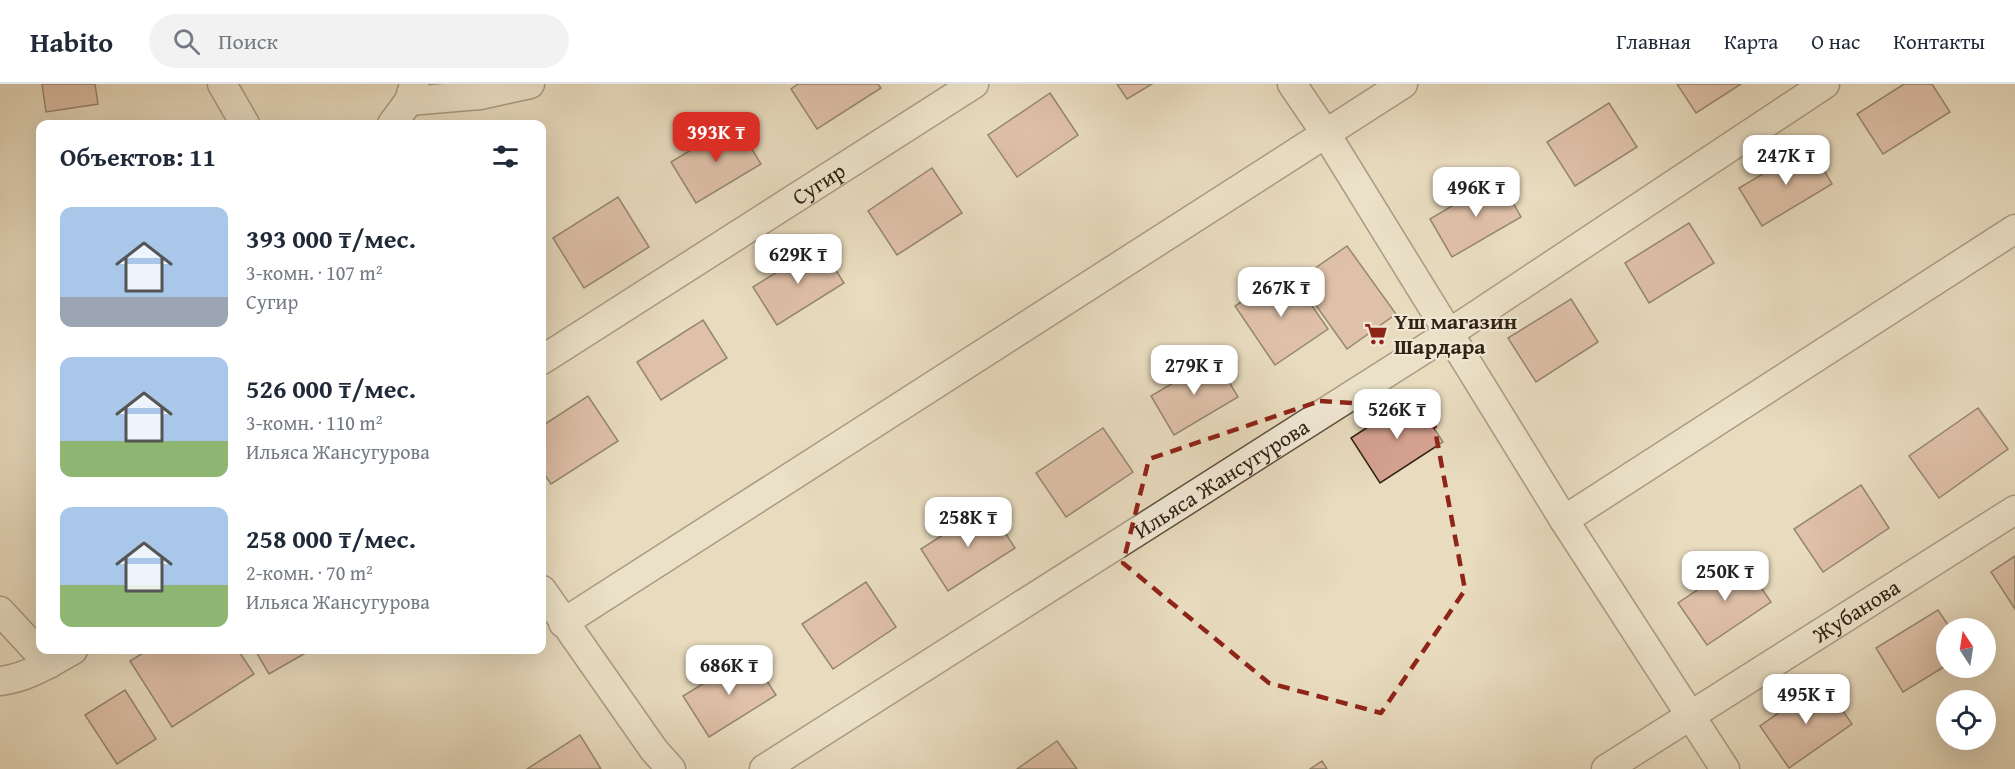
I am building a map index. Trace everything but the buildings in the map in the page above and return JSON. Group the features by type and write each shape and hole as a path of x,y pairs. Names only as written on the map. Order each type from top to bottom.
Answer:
{"street":[{"path":"222,84 243,120"},
{"path":"394,120 411,93 480,95 530,84"},
{"name":"Сугир","path":"546,357 974,84"},
{"path":"1292,84 1326,134 1564,520 1725,769"},
{"path":"563,623 1403,84"},
{"name":"Ильяса Жансугурова","path":"764,769 1448,334 1825,84"},
{"path":"1564,520 2015,229"},
{"name":"Жубанова","path":"1606,769 2015,510"},
{"path":"546,596 654,750 671,769"},
{"path":"0,611 36,638"},
{"path":"0,681 15,679 61,657"}],"highlighted area":[{"path":"1320,401 1431,408 1465,590 1381,713 1269,683 1123,563 1149,459"}],"place":[{"name":"Үш магазин Шардара","path":"1376,334"}]}
